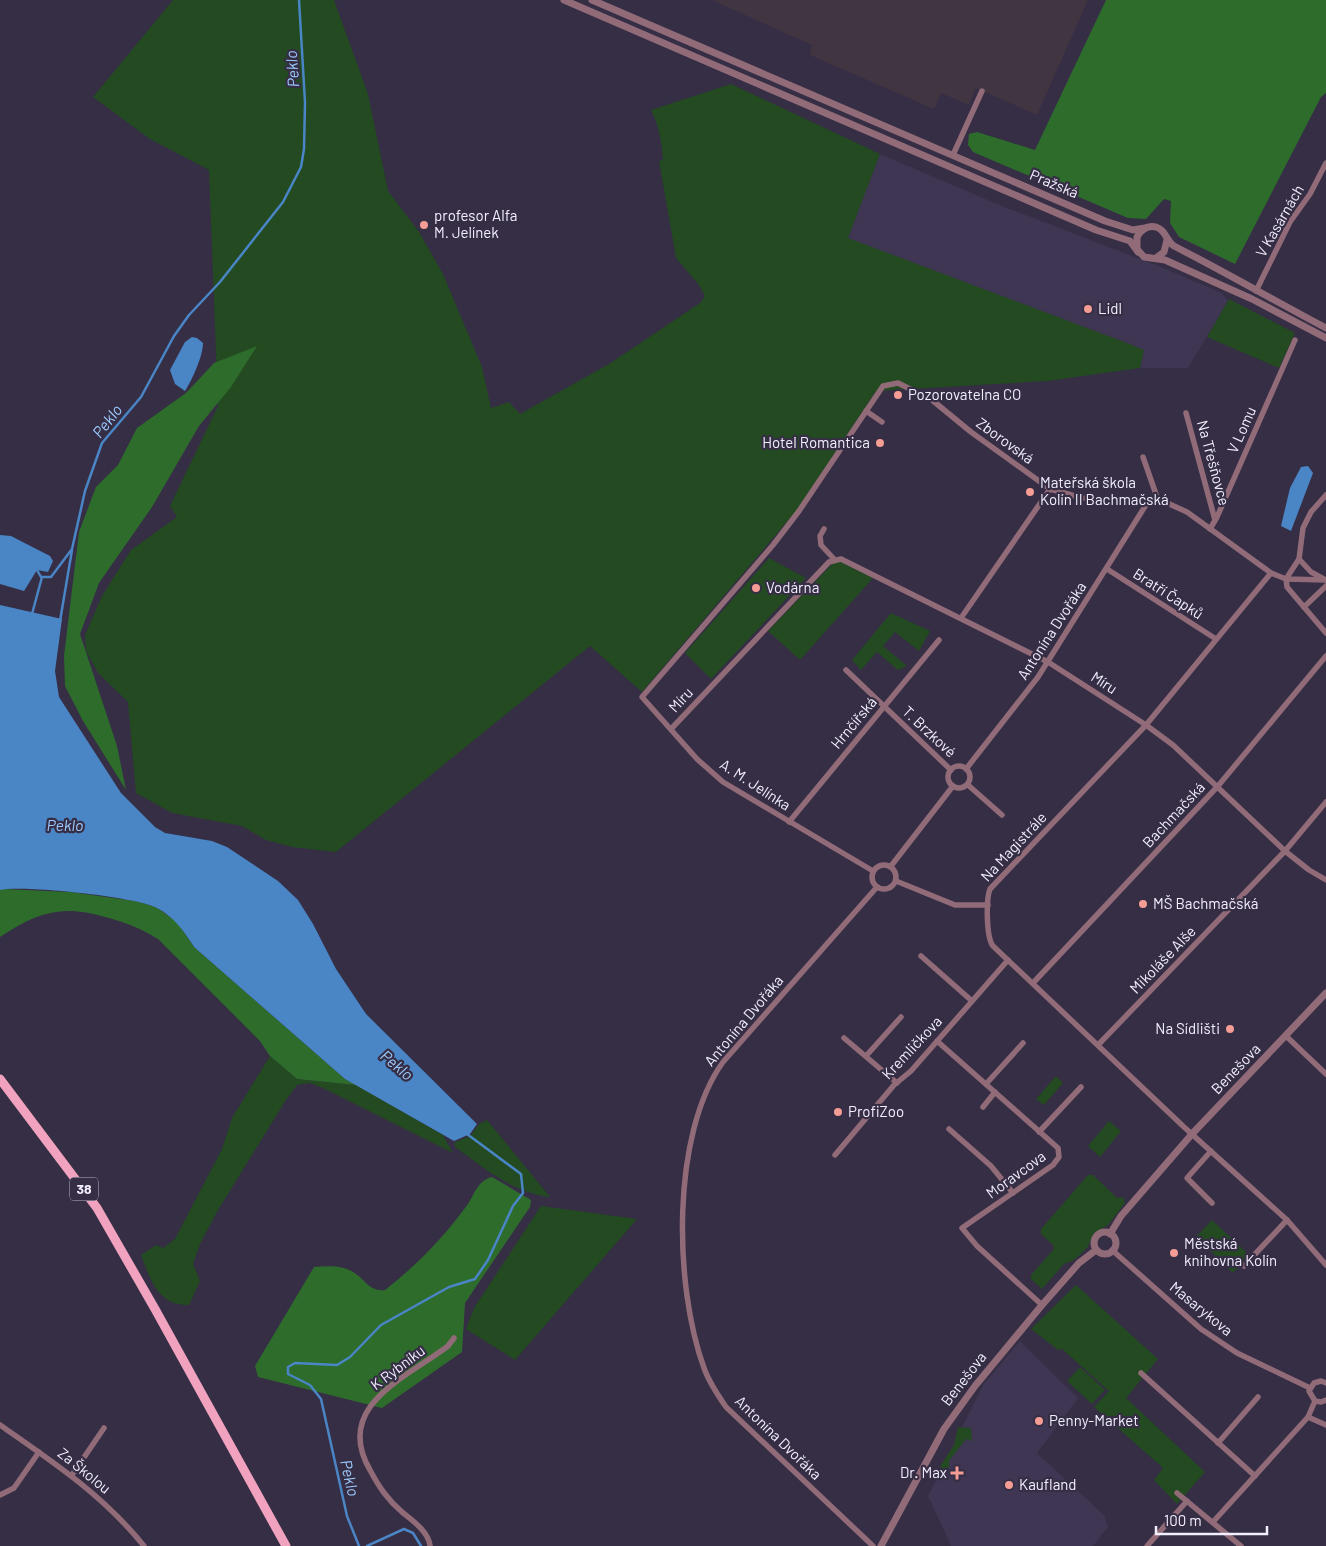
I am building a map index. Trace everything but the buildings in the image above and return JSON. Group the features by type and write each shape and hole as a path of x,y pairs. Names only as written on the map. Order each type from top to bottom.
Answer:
{"main road":[{"name":"38","path":"0,1078 97,1208 156,1309 286,1546"}],"street":[{"path":"564,0 1096,230 1128,240 1146,258 1165,260 1252,298 1326,338"},
{"name":"Pražská","path":"592,0 1119,226 1137,230 1145,228"},
{"path":"954,155 982,91"},
{"name":"V Kasárnách","path":"1256,291 1290,222 1310,194 1326,163"},
{"path":"1138,252 1136,239 1145,228 1158,228 1172,245 1206,261 1256,291 1326,328"},
{"path":"1155,258 1166,249 1166,237"},
{"name":"V Lomu","path":"1210,529 1295,340"},
{"name":"Zborovská","path":"642,697 773,545 883,386 898,383 932,400 971,432 1050,489 1082,498 1158,500 1187,512 1271,573 1286,579 1326,580"},
{"path":"866,412 882,422"},
{"name":"Na Třešňovce","path":"1186,413 1215,520"},
{"path":"1143,457 1158,500"},
{"path":"960,618 1050,489"},
{"path":"1326,495 1312,512 1303,528 1299,559 1286,579 1286,587 1326,633"},
{"name":"Antonína Dvořáka","path":"966,769 1048,662 1149,500"},
{"path":"824,529 820,536 820,545 834,559"},
{"name":"Míru","path":"672,728 834,559 841,559 1048,662 1146,725 1173,745 1285,851 1309,870 1326,880"},
{"path":"1299,559 1311,572 1326,580"},
{"name":"Bratří Čapků","path":"1107,569 1216,639"},
{"name":"Na Magistrále","path":"1271,573 1146,725 990,889 988,905 989,940 1192,1134 1287,1220 1326,1265"},
{"path":"1304,606 1326,586"},
{"name":"Hrnčířská","path":"789,822 939,640"},
{"name":"Bachmačská","path":"1033,983 1218,786 1326,656"},
{"name":"T. Brzkové","path":"846,670 951,770"},
{"name":"A. M. Jelínka","path":"642,697 672,728 697,759 723,782 873,871"},
{"path":"960,767 966,769 970,776 968,784 962,788 953,786 948,778 951,770 960,767"},
{"path":"968,784 1002,815"},
{"path":"891,866 953,786"},
{"name":"Mikoláše Alše","path":"1098,1045 1285,851 1326,802"},
{"path":"880,865 891,866 896,873 896,881 888,888 877,887 872,880 873,871 880,865"},
{"path":"896,881 955,905 988,905"},
{"name":"Antonína Dvořáka","path":"873,1546 732,1413 713,1388 703,1367 688,1300 683,1242 683,1202 696,1116 716,1072 877,887"},
{"path":"921,956 972,1001"},
{"name":"Kremličkova","path":"835,1155 896,1083 912,1071 1008,960"},
{"name":"Benešova","path":"881,1546 944,1429 975,1386 1079,1263 1096,1250 1094,1244 1096,1236 1104,1232 1110,1234 1121,1216 1192,1134 1326,993"},
{"path":"866,1056 901,1016"},
{"path":"1286,1036 1326,1074"},
{"path":"844,1038 896,1083"},
{"name":"Moravcova","path":"937,1041 1058,1148 1057,1162 962,1228 977,1246 1042,1305"},
{"path":"986,1084 1023,1044"},
{"path":"1039,1132 1082,1086"},
{"path":"982,1107 995,1092"},
{"path":"949,1129 991,1166 1013,1193"},
{"path":"1211,1151 1186,1178 1212,1203"},
{"path":"1244,1266 1287,1220"},
{"path":"1096,1250 1104,1254 1112,1250 1115,1241 1110,1234"},
{"name":"Masarykova","path":"1112,1250 1201,1329 1237,1353 1310,1388"},
{"name":"K Rybníku","path":"430,1546 430,1541 420,1527 386,1497 365,1462 359,1439 360,1425 366,1410 382,1394 448,1346 454,1338"},
{"path":"1141,1373 1255,1476"},
{"path":"1315,1401 1310,1394 1310,1388 1314,1383 1325,1381"},
{"path":"1218,1443 1258,1397"},
{"path":"1315,1401 1326,1400"},
{"path":"1213,1522 1308,1417 1315,1401"},
{"path":"1308,1417 1326,1425"},
{"name":"Za Školou","path":"0,1425 72,1475 104,1504 144,1546"},
{"path":"72,1475 104,1428"},
{"path":"0,1495 14,1488 39,1452"},
{"path":"1177,1492 1241,1546"},
{"path":"1147,1546 1187,1501"}],"shaded area":[{"path":"712,0 1088,0 1037,115 976,88 969,105 941,93 934,109 810,55 812,45"},
{"path":"880,154 1002,206 1161,267 1222,293 1228,301 1188,368 1140,368 1144,350 847,238"},
{"path":"1020,1341 1078,1398 1037,1453 1104,1515 1108,1527 1093,1546 951,1546 928,1496 983,1385"}],"green space":[{"path":"173,0 334,0 368,94 388,191 419,232 443,274 482,367 491,408 509,402 520,414 609,364 700,303 705,296 699,285 676,258 659,161 663,160 661,141 651,110 731,84 880,154 848,238 1144,350 1140,368 1047,381 876,391 797,510 642,692 590,646 336,852 292,847 266,840 242,826 172,813 136,793 128,702 98,673 86,651 85,635 102,596 131,550 177,517 170,506 218,406 209,170 150,139 93,97"},
{"path":"1106,0 1326,0 1326,93 1321,97 1235,264 1179,237 1170,223 1171,201 1164,199 1146,219 1128,218 973,152 968,145 969,134 977,132 1035,150"},
{"path":"1229,299 1295,333 1279,368 1207,337"},
{"path":"257,346 231,387 199,426 152,507 99,583 80,634 117,746 126,790 83,721 65,686 64,656 79,532 96,487 118,465 137,428 186,393 214,363"},
{"path":"769,558 806,578 711,679 685,653"},
{"path":"834,562 841,562 873,578 800,660 768,631"},
{"path":"891,613 930,631 919,651 895,632 883,646 907,666 898,670 877,652 861,670 852,660"},
{"path":"0,890 70,892 135,901 156,907 177,922 194,947 345,1079 356,1085 297,1079 270,1056 260,1041 158,939 134,927 93,914 65,911 39,916 0,937"},
{"path":"270,1056 297,1079 356,1085 443,1135 453,1153 323,1088 310,1083 297,1085 218,1210 200,1244 193,1264 200,1281 189,1305 170,1301 163,1296 152,1282 141,1255 156,1245 163,1248 175,1239 222,1149 232,1118"},
{"path":"1056,1076 1063,1083 1044,1105 1036,1099"},
{"path":"487,1120 550,1197 511,1185 455,1147 455,1142 470,1136 479,1124"},
{"path":"1109,1121 1121,1131 1100,1157 1088,1146"},
{"path":"1088,1175 1093,1175 1117,1198 1123,1197 1125,1203 1108,1225 1094,1233 1087,1248 1074,1260 1064,1264 1042,1289 1031,1279 1031,1275 1054,1249 1053,1245 1041,1234 1041,1229"},
{"path":"492,1177 531,1200 530,1207 465,1303 462,1352 382,1408 258,1377 255,1366 314,1267 344,1268 357,1275 371,1287 385,1290 430,1250 450,1228 480,1184"},
{"path":"541,1206 637,1219 515,1360 466,1329 474,1308"},
{"path":"1212,1220 1249,1255 1233,1273 1196,1237"},
{"path":"1076,1285 1158,1359 1126,1398 1205,1472 1177,1504 1154,1480 1163,1468 1094,1407 1109,1391 1062,1349 1058,1350 1031,1329"},
{"path":"1080,1367 1105,1390 1092,1404 1067,1381"},
{"path":"958,1427 971,1428 972,1441 966,1439 949,1461 949,1467 945,1471 940,1467 954,1445"}],"water":[{"path":"192,337 197,338 203,343 203,348 197,368 185,391 175,384 170,370 185,342"},
{"path":"1308,466 1313,473 1291,531 1281,526 1290,488 1301,467"},
{"path":"0,535 11,536 50,556 53,561 48,572 37,570 24,591 0,584"},
{"name":"Peklo","path":"0,605 62,619 55,671 59,697 121,793 155,827 165,833 212,841 227,847 278,881 298,900 313,924 336,969 366,1014 477,1124 470,1134 454,1141 345,1079 194,947 178,925 157,908 127,900 80,893 32,889 0,890"}],"waterway":[{"name":"Peklo","path":"32,614 42,577 51,577 72,549 85,491 102,443 141,397 174,336 189,315 220,282 283,202 301,167 304,149 305,102 299,0"},
{"path":"60,621 72,550"},
{"path":"37,570 41,577"},
{"name":"Peklo","path":"359,1546 347,1516 321,1399 310,1385 288,1374 288,1367 295,1363 337,1365 350,1357 381,1325 449,1287 475,1279 488,1260 513,1206 523,1193 521,1174 467,1134"},
{"name":"Peklo","path":"367,1546 404,1529 413,1533 421,1546"}],"place":[{"name":"profesor Alfa M. Jelínek","path":"424,225"},
{"name":"Lidl","path":"1088,309"},
{"name":"Pozorovatelna CO","path":"898,395"},
{"name":"Hotel Romantica","path":"880,443"},
{"name":"Mateřská škola Kolín II Bachmačská","path":"1030,492"},
{"name":"Vodárna","path":"756,588"},
{"name":"MŠ Bachmačská","path":"1143,904"},
{"name":"Na Sídlišti","path":"1230,1029"},
{"name":"ProfiZoo","path":"838,1112"},
{"name":"Městská knihovna Kolín","path":"1174,1253"},
{"name":"Penny-Market","path":"1039,1421"},
{"name":"Dr. Max","path":"957,1473"},
{"name":"Kaufland","path":"1009,1485"}]}
